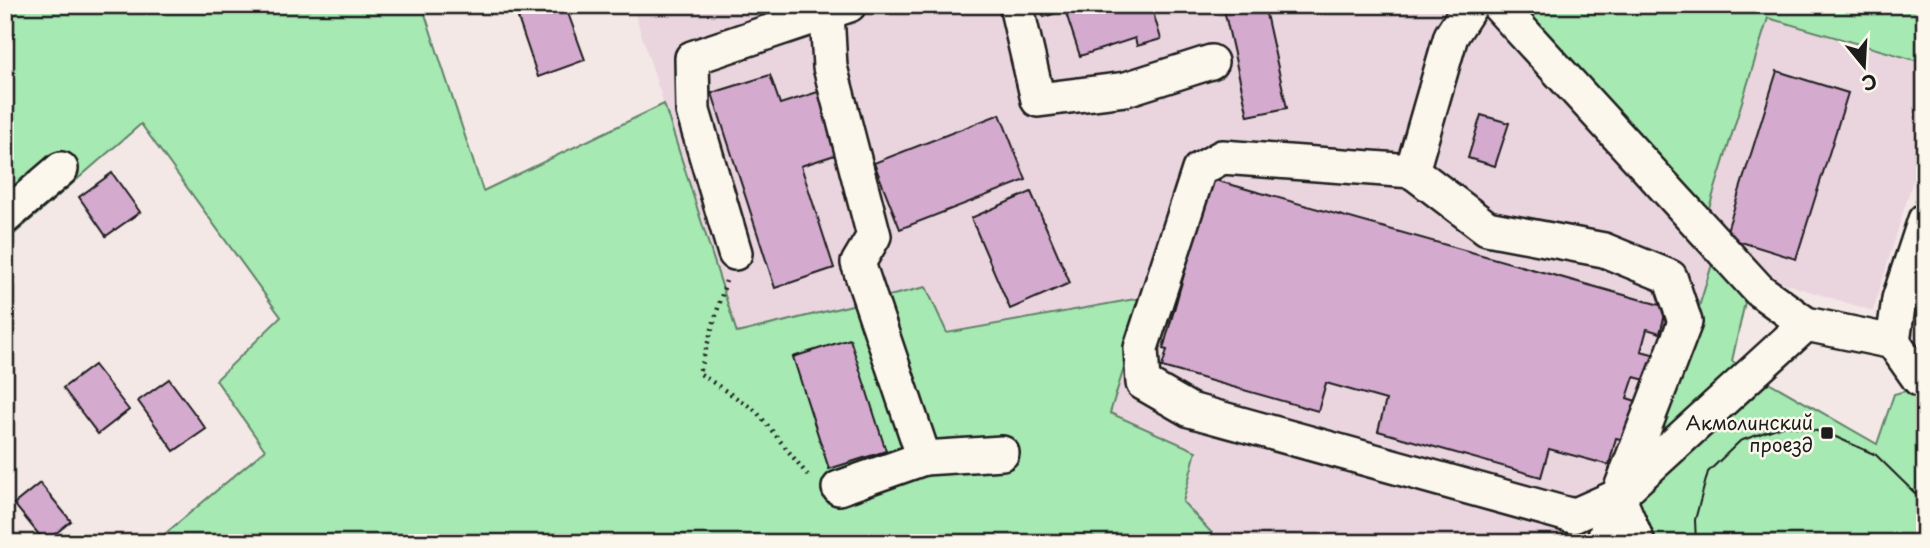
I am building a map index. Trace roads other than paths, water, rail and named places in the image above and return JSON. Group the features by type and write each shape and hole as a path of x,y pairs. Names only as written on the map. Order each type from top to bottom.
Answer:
{"street":[{"path":"1016,5 1038,100 1126,89 1211,62"},
{"path":"1412,171 1451,36 1471,5"},
{"path":"1498,5 1759,290 1806,324 1893,342"},
{"path":"734,253 693,111 692,58 838,9 830,67 874,236 858,263 924,458"},
{"path":"1603,543 1618,496 1685,322 1670,277 1604,250 1487,228 1412,171 1222,157 1199,170 1141,348 1143,383 1190,410 1573,516 1618,496 1806,324"},
{"path":"5,217 61,169"},
{"path":"1925,220 1899,299 1893,342 1919,379 1925,381"},
{"path":"839,488 924,458 1002,453"},
{"path":"1618,496 1638,543"}],"tram line":[{"path":"1696,543 1695,520 1708,472 1740,441 1785,425 1827,433 1876,455 1925,503"}],"place":[{"name":"Акмолинский проезд","path":"1827,433"}]}
